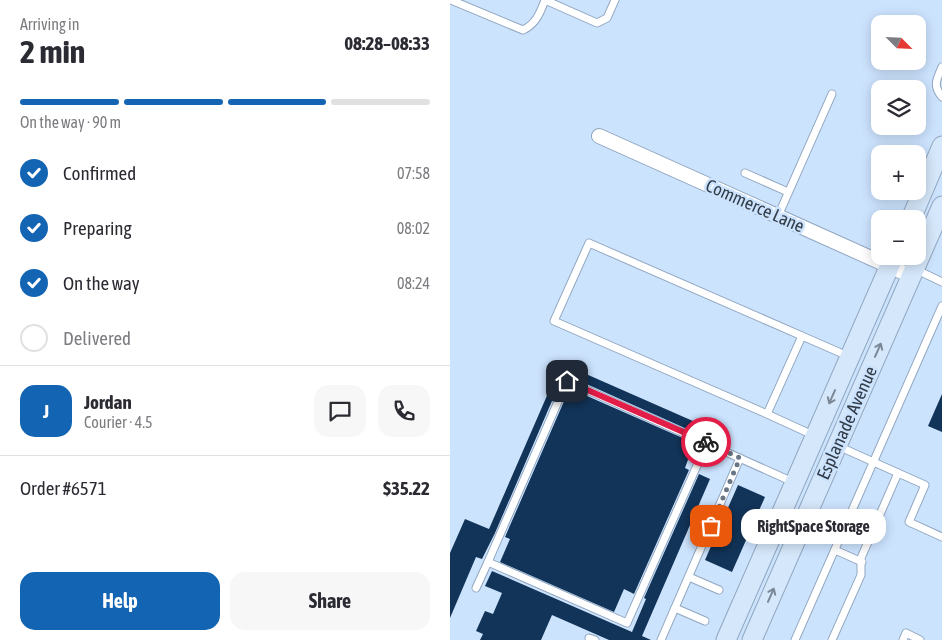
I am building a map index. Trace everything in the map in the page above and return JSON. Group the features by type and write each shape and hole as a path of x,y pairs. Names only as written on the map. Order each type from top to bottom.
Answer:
{"main road":[{"path":"915,210 942,146"},
{"name":"Esplanade Avenue","path":"752,640 942,206"},
{"name":"Esplanade Avenue","path":"726,640 890,265"},
{"path":"815,436 837,445"},
{"path":"765,551 786,561"}],"street":[{"name":"Commerce Lane","path":"599,136 778,216 871,253"},
{"name":"Commerce Lane","path":"899,265 913,273"}],"lane":[{"path":"451,0 522,30 530,26 538,18 545,0 597,23 607,18 615,0"},
{"path":"942,67 935,83 936,90 942,97"},
{"path":"778,216 832,94"},
{"path":"745,173 788,192"},
{"path":"815,436 554,321 569,286 589,243 850,357"},
{"path":"913,273 942,282"},
{"path":"795,640 942,306"},
{"path":"767,414 802,336"},
{"path":"476,588 567,381 795,483"},
{"path":"488,562 627,623 707,443"},
{"path":"837,445 925,485 909,522 942,537"},
{"path":"661,640 740,458"},
{"path":"832,640 861,574 861,558 898,473"},
{"path":"835,550 862,562"},
{"path":"689,577 719,590"},
{"path":"675,608 705,622"},
{"path":"903,640 906,634 920,640"}],"building":[{"path":"586,374 702,425 698,434 582,382"},
{"path":"549,391 555,394 495,533 482,559 476,557 450,618 450,553 465,519 489,529"},
{"path":"578,392 694,443 685,468 689,470 634,594 624,589 614,612 500,562 510,539 505,537 565,399 573,402"},
{"path":"942,394 942,432 928,426"},
{"path":"699,474 710,479 642,636 651,640 609,640 552,615 541,640 480,640 483,634 476,631 485,611 493,614 502,593 485,586 492,571 632,632 646,599 644,598"},
{"path":"738,485 765,497 732,572 705,560"}],"way so far":[{"path":"706,442 740,458 711,526"}],"place":[{"name":"RightSpace Storage","path":"711,526"}],"route":[{"path":"567,381 706,442"}]}
